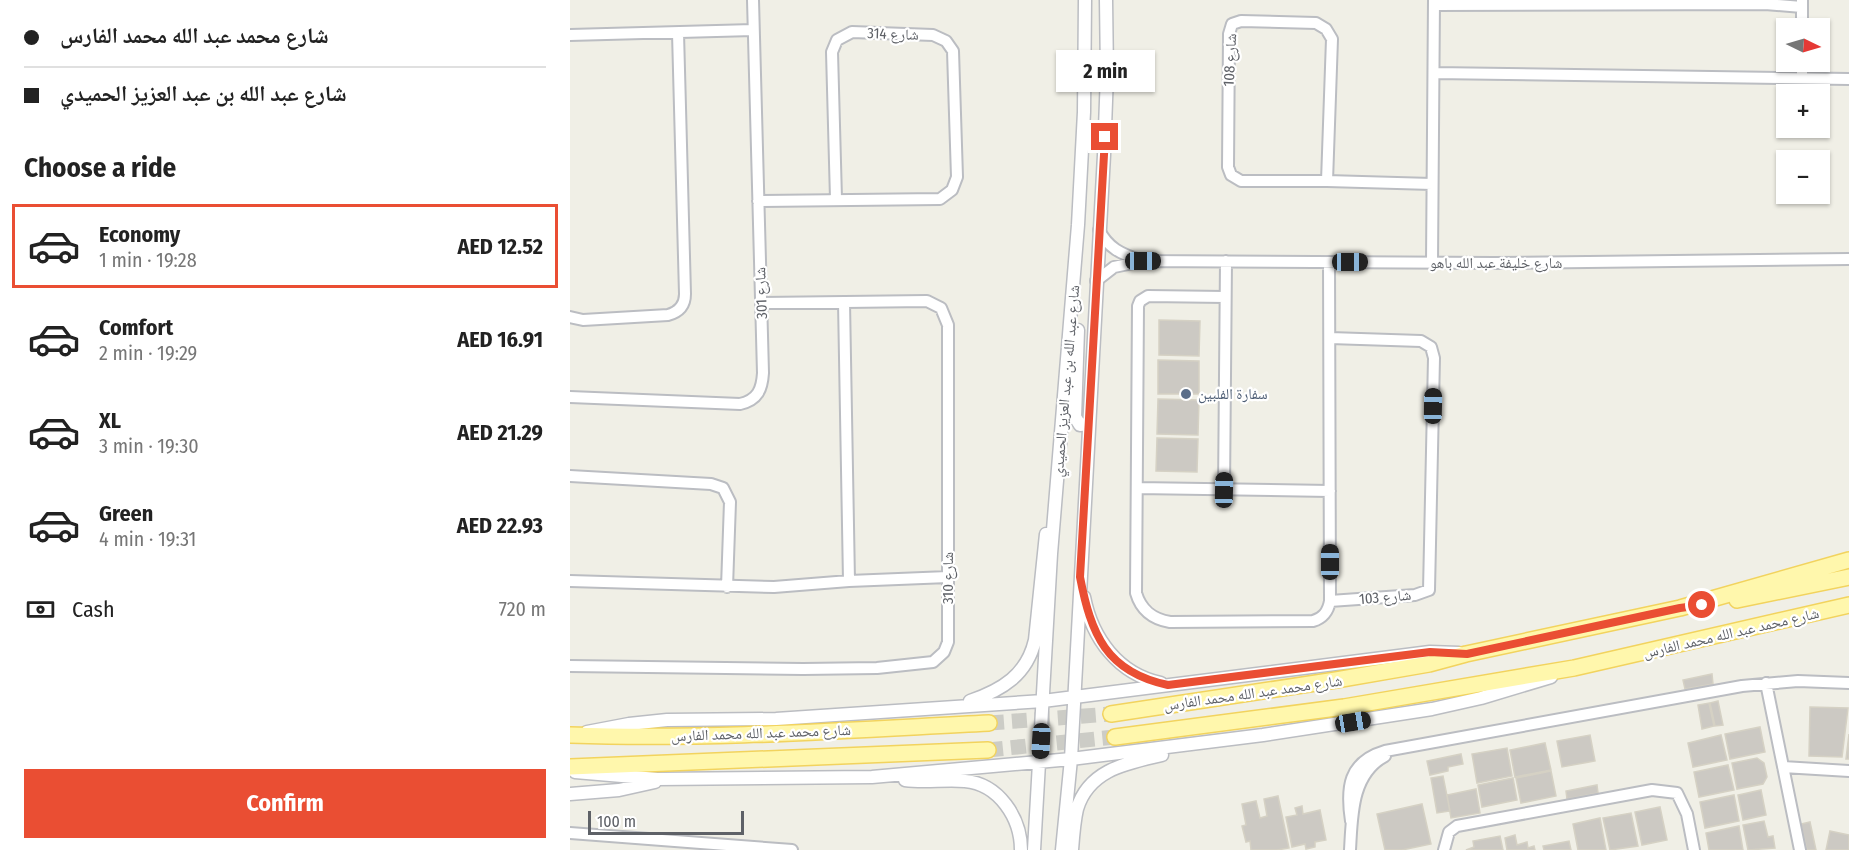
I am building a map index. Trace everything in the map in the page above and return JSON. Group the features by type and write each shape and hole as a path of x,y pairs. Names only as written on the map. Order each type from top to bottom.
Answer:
{"main road":[{"name":"شارع محمد عبد الله محمد الفارس","path":"1112,714 1429,664 1680,608 1849,560"},
{"path":"1680,608 1760,596 1849,577"},
{"name":"شارع محمد عبد الله محمد الفارس","path":"1115,737 1344,707 1574,668 1841,610 1849,605"},
{"name":"شارع محمد عبد الله محمد الفارس","path":"573,735 775,734 989,723"},
{"name":"شارع محمد عبد الله محمد الفارس","path":"570,767 988,750"}],"street":[{"name":"شارع 301","path":"570,397 734,404 747,403 757,395 762,384 753,0"},
{"name":"شارع عبد الله بن عبد العزيز الحميدي","path":"1034,850 1056,492 1075,283 1084,112 1085,0"},
{"name":"شارع عبد الله بن عبد العزيز الحميدي","path":"1062,850 1071,759 1106,118 1106,0"},
{"path":"1432,263 1434,2 1802,3"},
{"name":"شارع 108","path":"1327,181 1332,39 1326,29 1316,23 1241,21 1232,24 1229,34 1228,168 1231,176 1241,181 1432,184"},
{"path":"570,35 753,30"},
{"path":"570,317 583,320 668,315 677,311 684,304 678,33"},
{"name":"شارع 314","path":"758,201 940,199 952,190 957,177 953,51 946,41 933,35 852,33 837,40 832,52 836,199"},
{"path":"1802,72 1802,77"},
{"path":"1434,73 1849,79"},
{"name":"شارع خليفة عبد الله باهو","path":"1099,229 1107,243 1118,252 1143,261"},
{"name":"شارع خليفة عبد الله باهو","path":"1096,281 1114,267 1143,261 1432,263 1849,260"},
{"path":"1224,490 1226,261"},
{"path":"1225,297 1148,296 1140,301 1138,306 1136,593 1139,602 1152,616 1170,622 1313,621 1325,614 1330,601 1329,262"},
{"path":"1075,283 1078,330 1075,417 1080,424 1088,424"},
{"name":"شارع 310","path":"570,666 877,668 928,663 937,659 947,647 948,325 941,308 927,301 761,303"},
{"path":"844,302 849,581"},
{"name":"شارع 103","path":"1330,338 1421,341 1431,347 1434,358 1429,590 1416,595 1330,601"},
{"path":"570,476 711,484 723,489 730,502 727,587"},
{"path":"1137,488 1330,491"},
{"path":"953,706 1001,688 1021,671 1033,648 1045,536 1056,492"},
{"path":"570,581 774,587 948,577"},
{"path":"1080,577 1090,621 1108,651 1135,673 1168,685"},
{"path":"573,735 610,727 667,720 776,718 1043,701 1430,652 1467,654"},
{"path":"570,772 667,779 889,776 1071,759 1193,745 1432,709 1505,692 1574,668"},
{"path":"1350,850 1349,788 1358,767 1377,753 1715,690 1766,683 1818,680 1849,683"},
{"path":"1766,683 1800,850"},
{"path":"1072,850 1077,808 1086,791 1098,777 1129,762 1193,745"},
{"path":"1782,767 1849,771"},
{"path":"889,776 919,782 962,781 986,787 998,796 1012,813 1019,833 1021,850"},
{"path":"570,794 619,789 667,779"},
{"path":"1444,850 1449,832 1456,826 1652,790 1677,793 1687,814 1694,850"},
{"path":"570,833 792,850"}],"building":[{"path":"1159,320 1200,321 1199,356 1159,355"},
{"path":"1158,360 1199,361 1199,394 1158,394"},
{"path":"1158,399 1199,400 1198,435 1157,434"},
{"path":"1157,438 1198,439 1197,472 1156,471"},
{"path":"1712,674 1713,684 1685,689 1683,680"},
{"path":"1718,701 1723,725 1715,726 1710,703"},
{"path":"1709,703 1714,726 1702,729 1698,705"},
{"path":"1810,707 1848,708 1842,757 1809,756"},
{"path":"1760,727 1765,752 1730,759 1725,734"},
{"path":"1849,734 1849,759 1846,759"},
{"path":"1590,735 1595,761 1562,767 1557,741"},
{"path":"1721,735 1727,760 1693,767 1688,743"},
{"path":"1545,743 1551,770 1515,777 1510,750"},
{"path":"1507,748 1512,776 1477,783 1472,754"},
{"path":"1461,754 1463,764 1448,767 1448,771 1430,775 1427,761"},
{"path":"1757,758 1764,763 1767,777 1763,784 1737,789 1732,763"},
{"path":"1728,765 1734,790 1699,797 1694,772"},
{"path":"1551,771 1556,796 1521,803 1516,778"},
{"path":"1443,776 1450,811 1437,813 1431,778"},
{"path":"1513,778 1517,800 1482,807 1478,785"},
{"path":"1597,785 1598,793 1567,799 1566,791"},
{"path":"1476,789 1480,813 1451,818 1447,795"},
{"path":"1761,790 1766,815 1743,820 1738,795"},
{"path":"1734,795 1739,821 1705,828 1700,802"},
{"path":"1278,796 1289,848 1251,850 1250,841 1246,842 1242,826 1246,825 1242,804 1256,801 1260,818 1267,816 1264,799"},
{"path":"1422,804 1431,844 1402,850 1385,850 1377,814"},
{"path":"1302,806 1303,814 1320,810 1326,840 1315,842 1315,847 1306,849 1305,844 1292,847 1286,817 1297,815 1295,808"},
{"path":"1660,807 1667,840 1642,845 1635,812"},
{"path":"1631,813 1638,846 1610,850 1603,818"},
{"path":"1600,818 1606,850 1578,850 1573,824"},
{"path":"1764,821 1768,837 1773,836 1775,848 1748,850 1743,825"},
{"path":"1810,822 1816,850 1807,850 1801,824"},
{"path":"1739,826 1743,850 1709,850 1706,833"},
{"path":"1830,831 1849,835 1849,850 1826,850"},
{"path":"1515,835 1517,845 1527,842 1528,848 1534,846 1535,850 1507,850 1505,838"},
{"path":"1500,836 1503,850 1466,850 1474,847 1473,841"},
{"path":"1569,841 1571,850 1544,850 1543,846"}],"tunnel":[{"path":"989,723 1111,714"},
{"path":"988,750 1115,737"}],"place":[{"name":"سفارة الفلبين","path":"1186,394"}],"route":[{"path":"1105,137 1080,577 1086,609 1094,632 1116,660 1135,673 1168,685 1430,652 1467,654 1702,605"}]}
